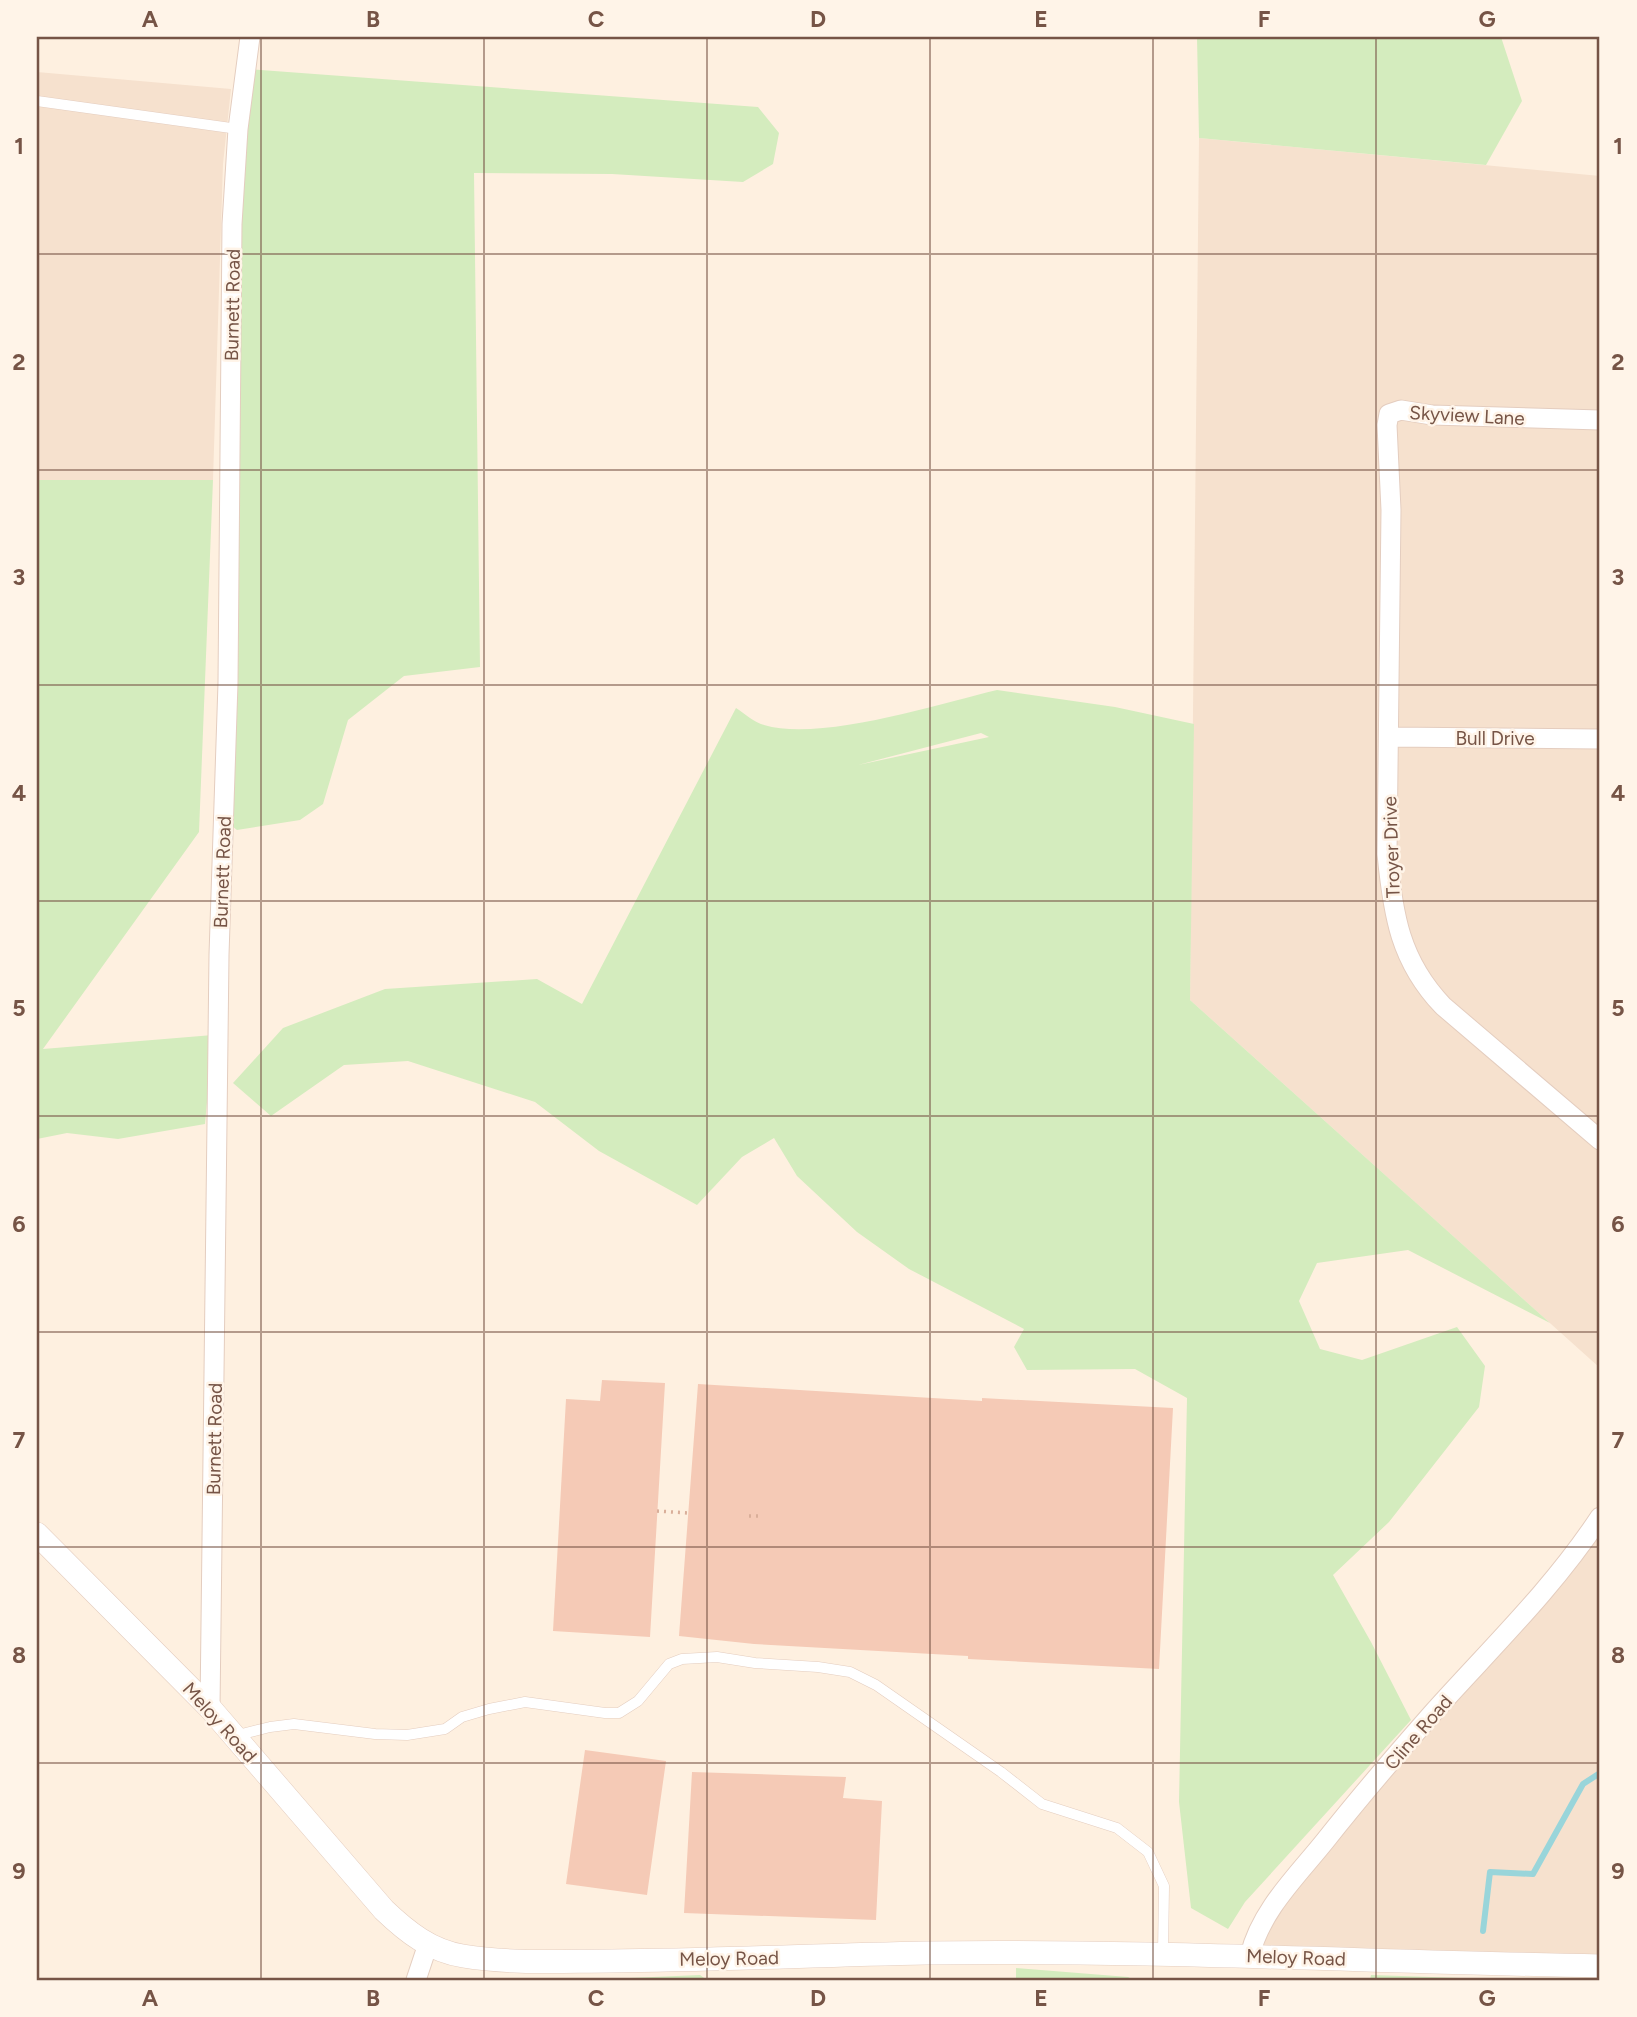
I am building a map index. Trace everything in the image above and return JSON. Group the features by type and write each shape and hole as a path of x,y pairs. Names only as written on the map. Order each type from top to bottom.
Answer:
{"street":[{"name":"Burnett Road","path":"210,1708 219,955 228,683 232,224 238,129 250,37"},
{"name":"Skyview Lane","path":"1391,510 1387,425 1390,414 1401,410 1432,415 1600,420"},
{"name":"Troyer Drive","path":"1391,510 1387,855 1391,899 1405,950 1428,990 1443,1006 1600,1140"},
{"name":"Bull Drive","path":"1390,737 1600,739"},
{"name":"Cline Road","path":"1250,1955 1260,1925 1325,1841 1432,1714 1546,1590 1600,1517"},
{"name":"Meloy Road","path":"37,1534 210,1708 384,1910 401,1927 445,1952 479,1958 565,1961 929,1953 1250,1955 1600,1966"},
{"path":"416,1980 428,1944"}],"lane":[{"path":"37,101 238,129"},
{"path":"233,1736 294,1724 375,1734 407,1735 445,1729 463,1717 525,1702 619,1713 638,1701 669,1664 682,1659 717,1657 850,1672 885,1691 1042,1804 1117,1828 1148,1852 1164,1886 1163,1955"}],"path":[{"path":"657,1511 688,1513"},
{"path":"749,1516 761,1516"}],"shaded area":[{"path":"37,72 231,89 223,164 213,480 37,480"},
{"path":"1199,138 1600,176 1600,1368 1190,1000"},
{"path":"1600,1517 1600,1980 1594,1980 1595,1966 1244,1955 1254,1940"}],"green space":[{"path":"1197,37 1501,37 1522,101 1486,165 1199,138"},
{"path":"246,69 758,107 779,133 773,164 743,182 612,174 474,173 480,667 404,676 348,720 323,804 300,820 237,830 223,819 232,224"},
{"path":"37,480 213,480 199,832 43,1049 213,1035 205,1124 118,1139 67,1133 37,1139"},
{"path":"997,690 1115,707 1194,724 1190,1000 1550,1323 1408,1250 1317,1263 1299,1301 1320,1349 1362,1360 1457,1327 1485,1366 1479,1407 1389,1522 1333,1575 1411,1720 1245,1902 1228,1929 1191,1908 1179,1802 1187,1398 1135,1369 1027,1370 1014,1347 1024,1329 909,1269 857,1232 797,1176 774,1138 742,1157 697,1205 599,1151 535,1102 408,1061 344,1065 271,1116 233,1083 283,1028 385,989 537,979 582,1004 736,708 764,725 788,729 816,729 912,712","holes":["981,733 989,737 858,765"]},
{"path":"1016,1968 1128,1977 1134,1980 1016,1980"},
{"path":"700,1975 707,1980 582,1980"},
{"path":"1371,1975 1521,1980 1370,1980"}],"building":[{"path":"602,1380 665,1383 650,1637 553,1631 566,1399 600,1401"},
{"path":"698,1384 982,1401 982,1398 1173,1408 1159,1669 968,1659 968,1656 754,1644 679,1636"},
{"path":"585,1750 666,1761 647,1895 566,1884"},
{"path":"692,1772 846,1777 843,1798 882,1801 876,1920 684,1913"}],"waterway":[{"path":"1483,1931 1490,1872 1533,1874 1583,1784 1600,1773"}]}
